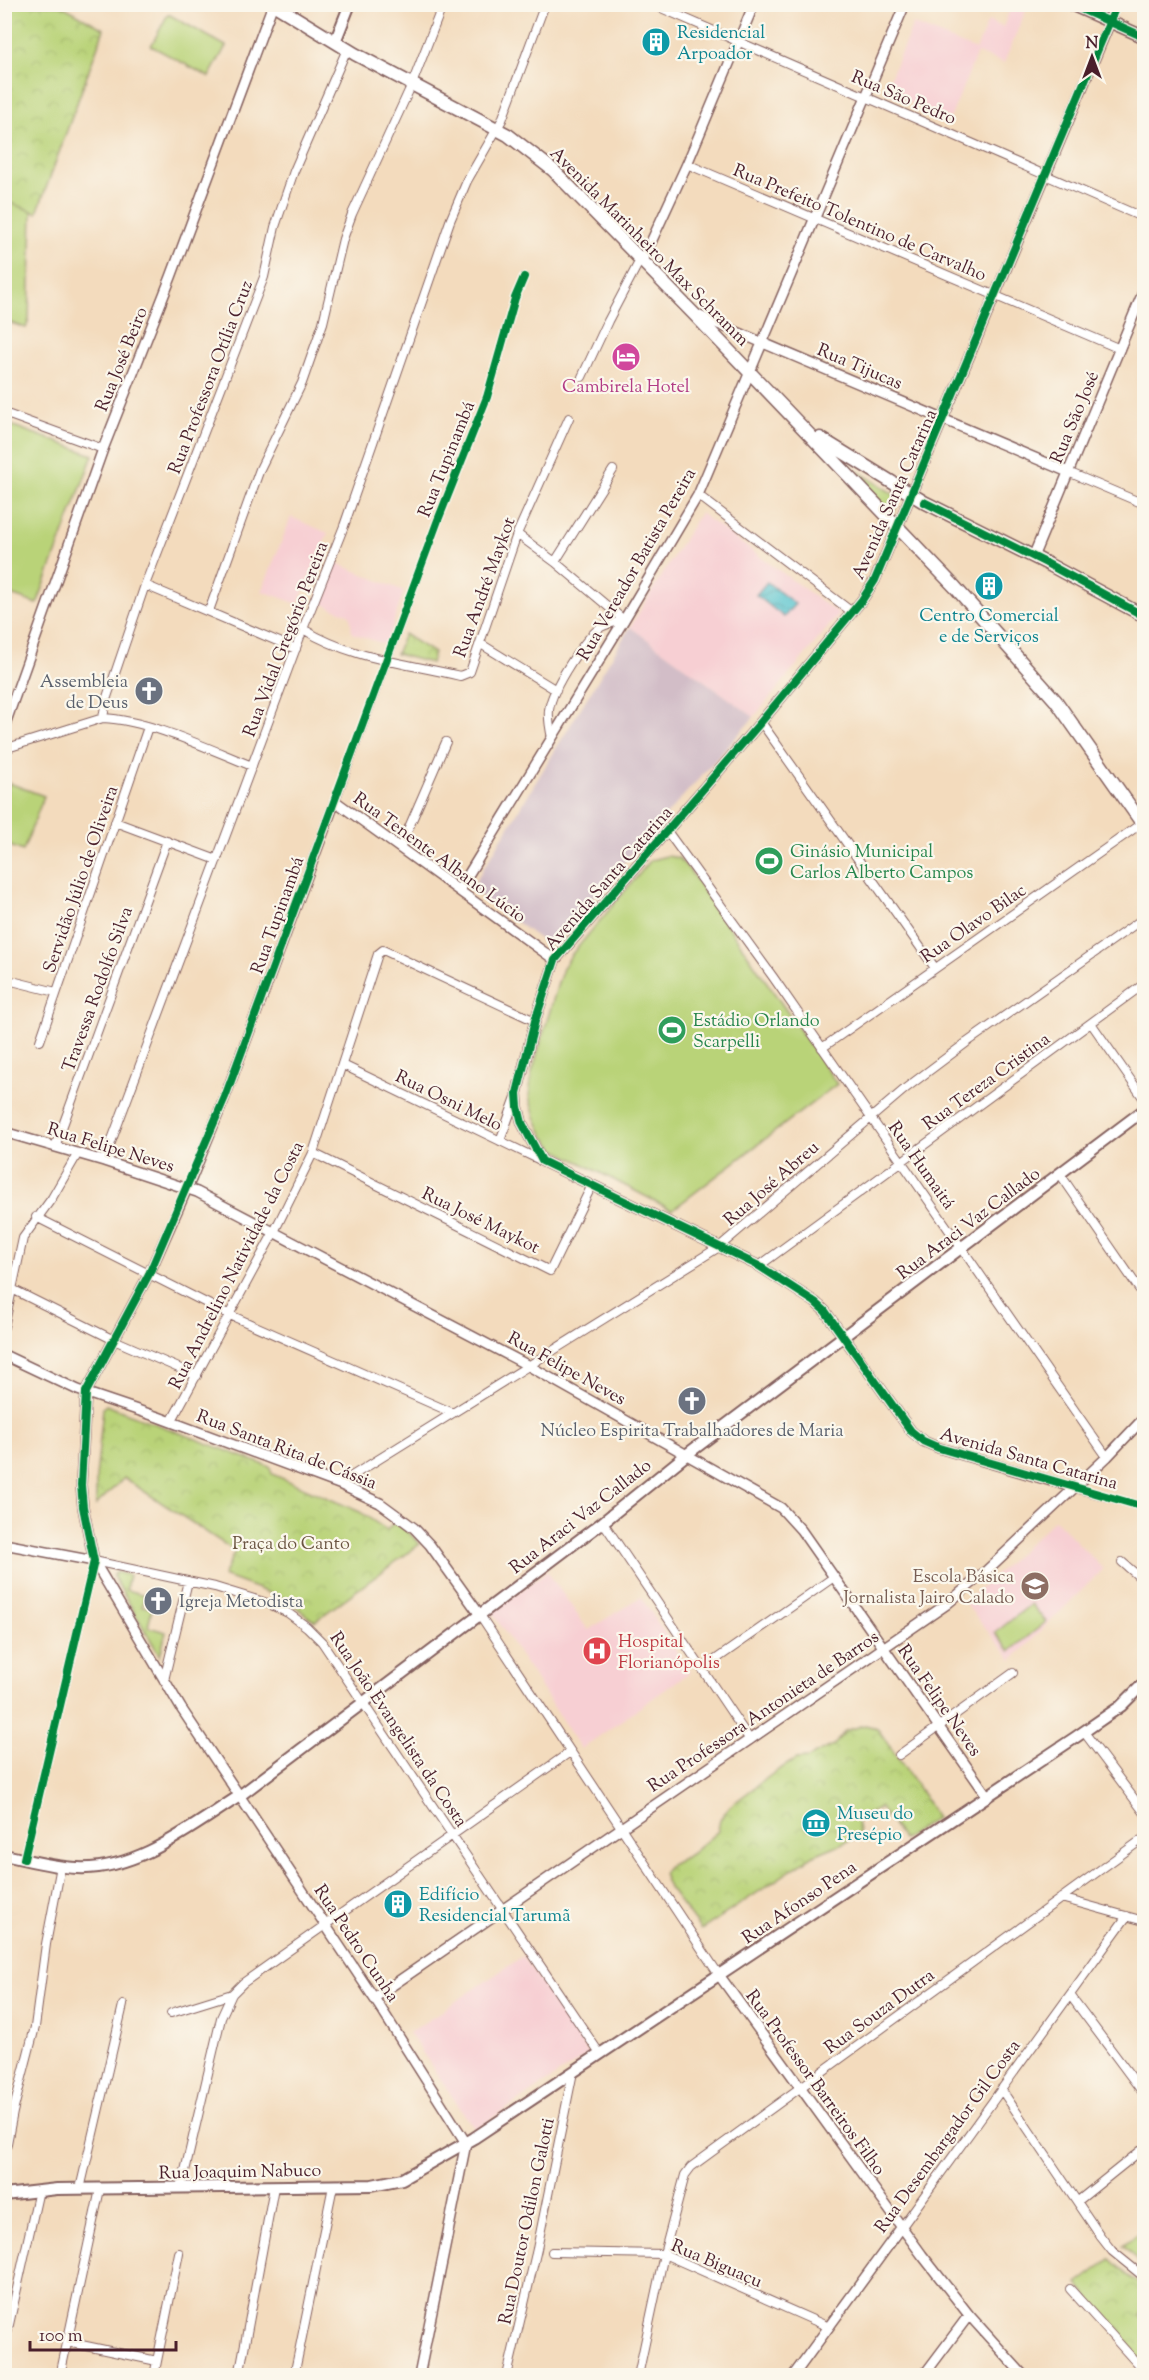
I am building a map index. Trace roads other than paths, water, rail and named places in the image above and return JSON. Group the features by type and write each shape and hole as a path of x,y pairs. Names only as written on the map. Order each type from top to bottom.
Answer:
{"main road":[{"name":"Avenida Marinheiro Max Schramm","path":"273,4 347,49 508,135 553,170 799,424"},
{"path":"335,42 350,4"},
{"path":"1070,4 1144,37"},
{"path":"799,424 836,450 912,495 1144,616"},
{"path":"799,424 955,587 1056,700 1143,825"},
{"name":"Rua Araci Vaz Callado","path":"4,1856 61,1866 94,1868 123,1861 174,1837 238,1797 603,1522 686,1455 1144,1110"},
{"name":"Rua Afonso Pena","path":"466,2143 1084,1732 1121,1706 1144,1683"},
{"name":"Rua Joaquim Nabuco","path":"4,2195 39,2190 372,2185 402,2179 466,2143"}],"street":[{"name":"Rua José Beiro","path":"4,727 103,449 171,277 273,4"},
{"path":"209,611 260,469 302,383 323,323 343,239 352,214 412,84 443,4"},
{"name":"Rua Vidal Gregório Pereira","path":"104,1161 303,629 344,526 450,221 467,181 497,129 545,4"},
{"name":"Rua São Pedro","path":"652,4 1144,218"},
{"path":"582,377 608,321 640,260 646,253 687,164 754,4"},
{"name":"Rua Vereador Batista Pereira","path":"459,890 698,495 905,4"},
{"name":"Avenida Santa Catarina","path":"1117,4 875,580 852,612 761,722 555,960 535,1021 517,1093 522,1123 542,1161 759,1266 815,1302 825,1311 910,1431 924,1441 939,1448 1144,1507"},
{"name":"Rua Professora Otília Cruz","path":"103,718 106,700 145,585 264,278 274,227 294,171 347,49"},
{"name":"Rua Prefeito Tolentino de Carvalho","path":"687,164 1120,349"},
{"name":"Rua Tupinambá","path":"93,1561 81,1485 86,1392 149,1274 225,1097 438,520 487,397 515,298 525,277"},
{"name":"Rua São José","path":"1033,557 1144,290"},
{"name":"Rua Tijucas","path":"694,314 1144,504"},
{"path":"4,412 103,449"},
{"name":"Rua André Maykot","path":"303,629 350,651 387,662 460,676 470,672 518,534 569,418"},
{"path":"555,562 613,470"},
{"path":"698,495 852,612"},
{"path":"518,534 624,620"},
{"path":"145,585 296,650"},
{"path":"552,738 548,722 549,708 556,690 590,636 604,625 624,620"},
{"path":"481,644 556,690"},
{"path":"4,749 103,718 118,719 148,727 252,766"},
{"path":"761,722 935,968"},
{"name":"Servidão Júlio de Oliveira","path":"40,1041 148,727"},
{"path":"400,848 446,742"},
{"name":"Rua Tenente Albano Lúcio","path":"335,801 555,960"},
{"path":"115,822 217,860"},
{"name":"Rua Olavo Bilac","path":"822,1048 1143,825"},
{"name":"Rua Humaitá","path":"667,831 773,978 1107,1457"},
{"name":"Travessa Rodolfo Silva","path":"55,1147 166,841"},
{"name":"Rua José Abreu","path":"339,1484 719,1247 870,1117 947,1057 1144,918"},
{"name":"Rua Andrelino Natividade da Costa","path":"171,1422 274,1232 313,1154 378,954 383,950 535,1021"},
{"path":"4,979 56,992"},
{"name":"Rua Tereza Cristina","path":"759,1266 1144,984"},
{"path":"1091,1023 1144,1099"},
{"name":"Rua Osni Melo","path":"343,1065 542,1161"},
{"path":"500,1141 517,1093"},
{"name":"Rua Felipe Neves","path":"4,1132 187,1187 529,1365 780,1508 792,1519 834,1577 988,1797"},
{"path":"4,1327 23,1238 52,1198 78,1153"},
{"name":"Rua José Maykot","path":"313,1154 550,1271 592,1185"},
{"path":"1060,1174 1144,1296"},
{"path":"36,1218 230,1315 453,1413"},
{"path":"12,1289 114,1340 197,1376"},
{"name":"Rua Santa Rita de Cássia","path":"4,1355 86,1392 339,1484 380,1503 414,1528 447,1567 480,1615 719,1975"},
{"name":"Rua Professora Antonieta de Barros","path":"374,1998 884,1648 976,1581 1107,1457 1144,1418"},
{"path":"603,1522 750,1740"},
{"name":"Rua João Evangelista da Costa","path":"4,1544 188,1581 245,1595 288,1613 307,1627 322,1642 364,1703 600,2054"},
{"path":"24,1859 93,1561"},
{"name":"Rua Pedro Cunha","path":"93,1561 164,1680 238,1797 374,1998 466,2143"},
{"path":"1122,1562 1144,1581"},
{"path":"702,1668 834,1577"},
{"path":"164,1680 188,1581"},
{"path":"899,1755 1013,1672"},
{"path":"1084,1732 1144,1812"},
{"path":"171,2013 232,1994 570,1752"},
{"name":"Rua Souza Dutra","path":"638,2376 664,2254 686,2175 691,2167 1144,1838"},
{"path":"4,2159 13,2112 35,2027 46,1944 61,1866"},
{"path":"1061,1898 1144,1920"},
{"name":"Rua Desembargador Gil Costa","path":"793,2376 1127,1916"},
{"name":"Rua Professor Barreiros Filho","path":"719,1975 902,2228 969,2315 1024,2376"},
{"path":"181,2188 221,2018 232,1994"},
{"path":"1070,1995 1144,2094"},
{"path":"80,2189 123,2005"},
{"name":"Rua Doutor Odilon Galotti","path":"507,2376 537,2249 573,2072"},
{"path":"1001,2089 1112,2251 1144,2277"},
{"path":"419,2376 466,2143"},
{"path":"1078,2202 1144,2148"},
{"path":"294,2376 333,2186"},
{"path":"239,2376 274,2187"},
{"path":"60,2376 100,2189"},
{"path":"4,2347 39,2190"},
{"name":"Rua Biguaçu","path":"552,2252 664,2254 829,2327"},
{"path":"154,2376 179,2253"},
{"path":"1070,2289 1144,2371"},
{"path":"928,2374 969,2315"},
{"path":"68,2342 157,2361"}],"water":[{"path":"767,582 795,604 784,617 756,595"}],"place":[{"name":"Residencial Arpoador","path":"656,42"},
{"name":"Cambirela Hotel","path":"626,357"},
{"name":"Centro Comercial e de Serviços","path":"989,586"},
{"name":"Assembleia de Deus","path":"149,691"},
{"name":"Ginásio Municipal Carlos Alberto Campos","path":"769,861"},
{"name":"Estádio Orlando Scarpelli","path":"672,1030"},
{"name":"Núcleo Espirita Trabalhadores de Maria","path":"692,1401"},
{"name":"Escola Básica Jornalista Jairo Calado","path":"1035,1586"},
{"name":"Igreja Metodista","path":"158,1601"},
{"name":"Hospital Florianópolis","path":"597,1651"},
{"name":"Museu do Presépio","path":"816,1823"},
{"name":"Edifício Residencial Tarumã","path":"398,1904"}],"park label":[{"name":"Praça do Canto","path":"291,1543"}]}
